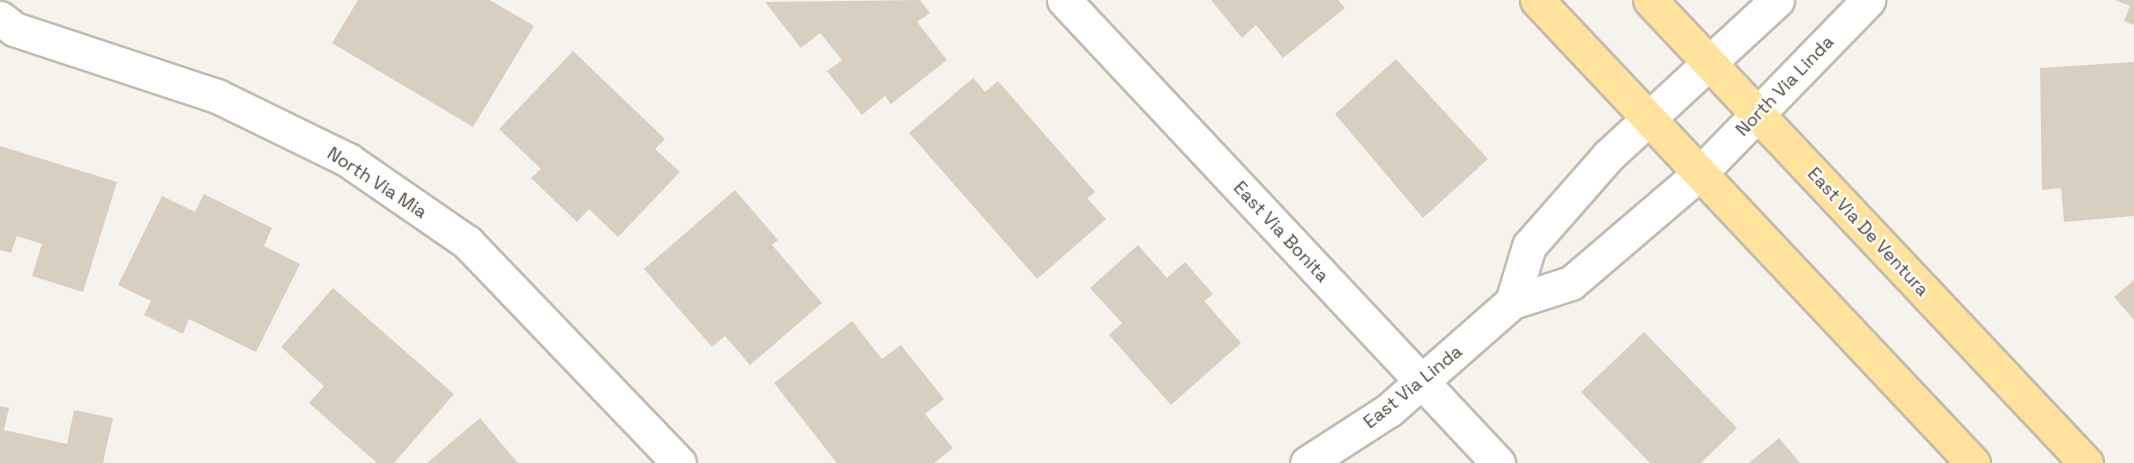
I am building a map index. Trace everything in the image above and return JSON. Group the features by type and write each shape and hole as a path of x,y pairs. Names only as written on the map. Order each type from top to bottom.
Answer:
{"main road":[{"path":"1537,0 1650,116 1973,463"},
{"name":"East Via De Ventura","path":"1650,0 2086,463"}],"street":[{"name":"East Via Bonita","path":"1064,0 1498,463"},
{"path":"1512,302 1529,246 1650,116 1778,0"},
{"name":"North Via Linda","path":"1701,172 1868,0"},
{"name":"North Via Mia","path":"0,18 14,29 217,96 348,160 467,242 679,463"},
{"name":"East Via Linda","path":"1307,463 1422,383 1512,302 1571,283 1701,172"}],"building":[{"path":"358,0 490,0 534,26 473,127 332,43"},
{"path":"920,0 930,13 917,22 947,60 891,104 885,96 862,115 827,71 842,60 820,33 801,48 765,2"},
{"path":"1211,0 1338,0 1345,8 1283,58 1256,25 1242,38"},
{"path":"2115,0 2134,0 2134,25 2124,21 2130,6"},
{"path":"573,51 665,139 655,149 680,172 618,237 589,209 577,222 531,178 541,169 499,129"},
{"path":"1396,59 1488,159 1423,218 1335,114"},
{"path":"2134,62 2134,216 2064,222 2061,188 2042,190 2040,68"},
{"path":"973,78 985,92 998,81 1095,192 1087,198 1106,219 1037,279 909,133"},
{"path":"0,146 117,182 83,292 32,276 42,244 17,236 11,253 0,250"},
{"path":"735,190 778,240 772,245 822,303 750,365 725,336 712,347 644,269"},
{"path":"204,194 272,228 264,246 300,264 256,352 189,319 183,334 144,315 151,301 118,285 162,196 195,212"},
{"path":"1138,245 1167,278 1185,262 1213,294 1204,301 1241,343 1171,405 1109,335 1122,323 1090,288"},
{"path":"2134,280 2134,320 2114,297"},
{"path":"333,288 454,394 394,463 377,463 309,403 324,386 281,347"},
{"path":"852,321 882,359 901,345 944,399 925,414 953,448 934,463 837,463 774,383"},
{"path":"1644,332 1737,428 1701,463 1650,463 1581,392"},
{"path":"0,406 9,408 4,430 67,444 74,410 113,418 103,463 0,463"},
{"path":"480,418 518,463 427,463"},
{"path":"1779,438 1800,463 1749,463"}]}
